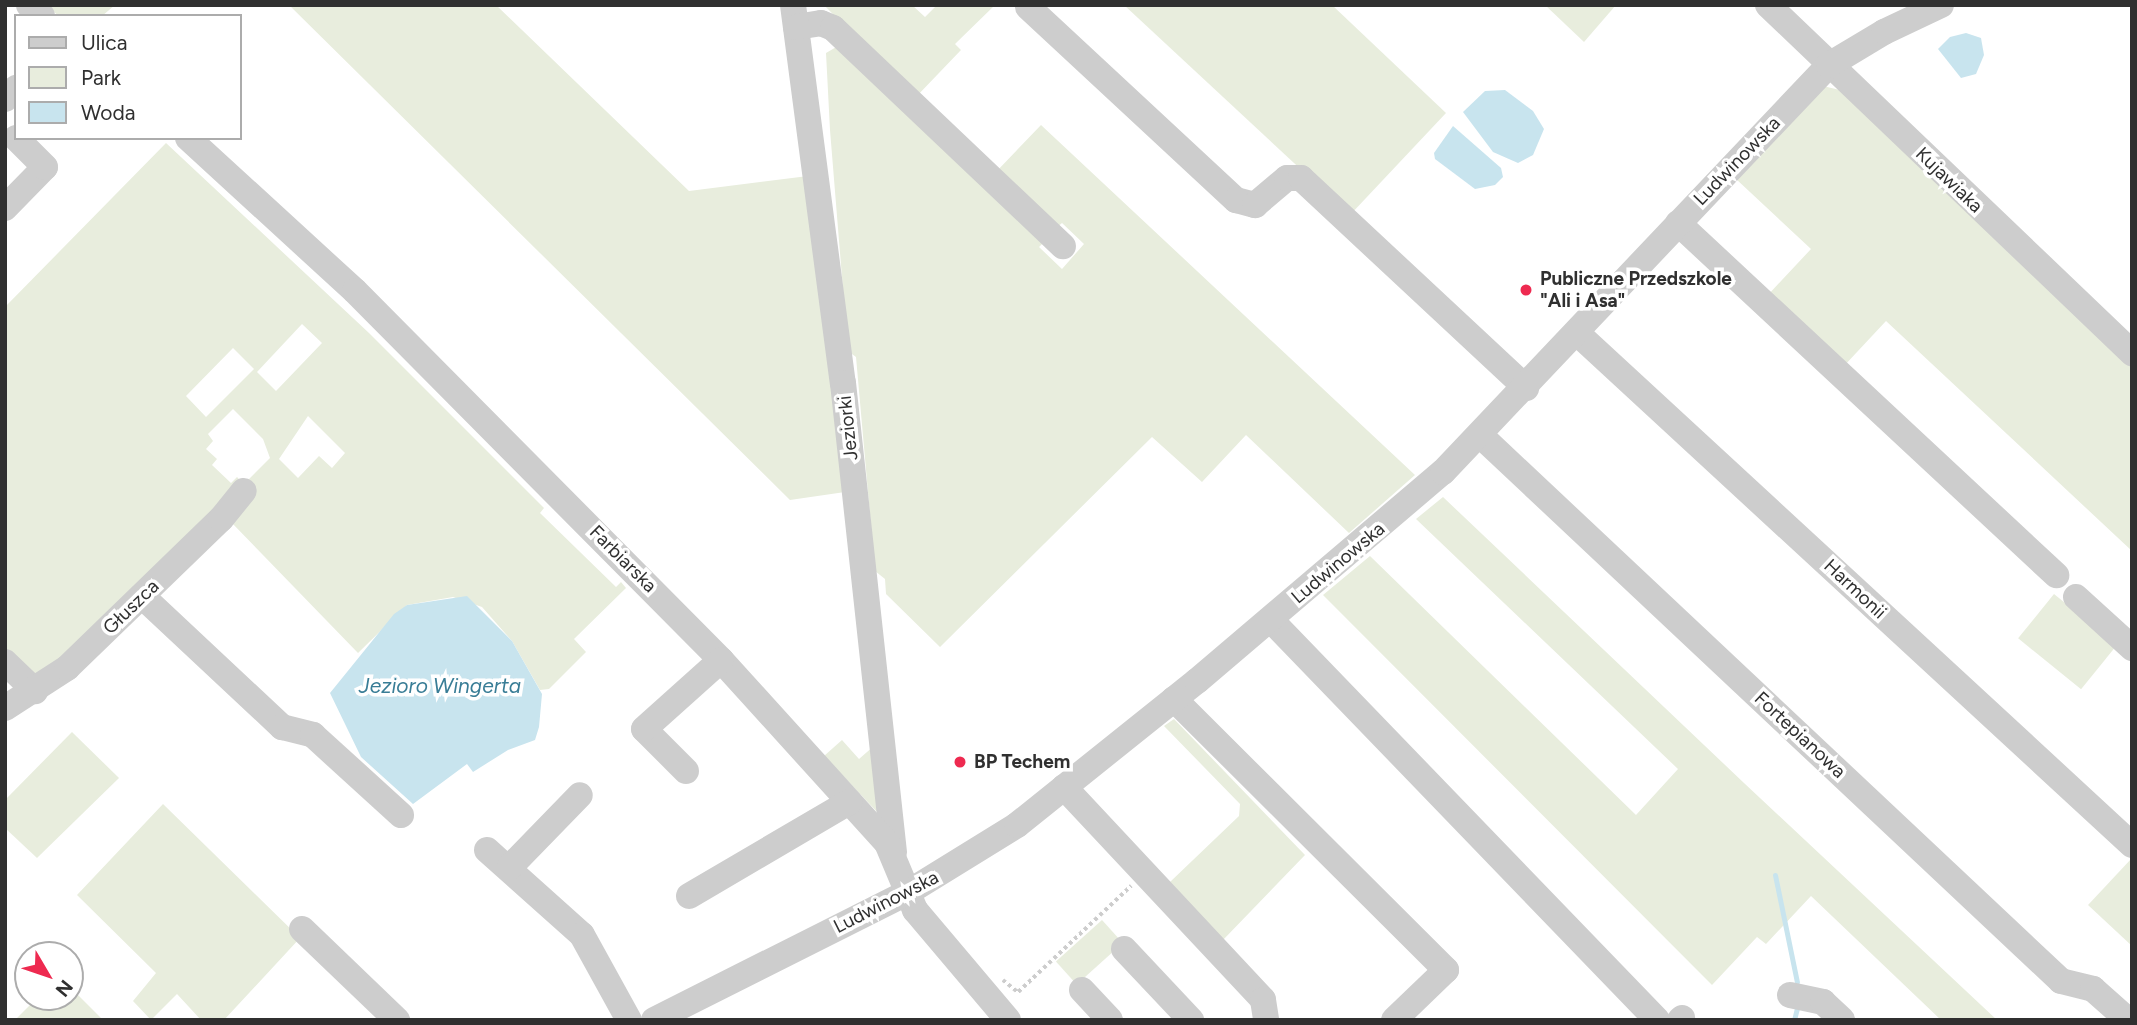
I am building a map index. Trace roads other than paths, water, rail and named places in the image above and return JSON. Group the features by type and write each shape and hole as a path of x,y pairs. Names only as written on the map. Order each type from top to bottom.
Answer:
{"street":[{"name":"Kujawiaka","path":"1768,5 2132,353"},
{"name":"Ludwinowska","path":"654,1020 967,860 1064,787 1271,620 1443,472 1526,388 1829,65 1884,32 1941,5"},
{"path":"1028,7 1236,200 1255,205 1287,178 1301,178 1526,388"},
{"path":"795,16 833,28 1063,246"},
{"name":"Jeziorki","path":"795,16 843,383 894,852"},
{"path":"5,208 45,167 18,140"},
{"name":"Farbiarska","path":"190,140 355,291 721,660 894,852 915,910 1008,1020"},
{"path":"1678,223 2056,575"},
{"name":"Harmonii","path":"1577,332 2132,845"},
{"name":"Fortepianowa","path":"1480,435 2061,981 2093,989 2127,1020"},
{"name":"Głuszca","path":"5,708 67,668 142,596 244,491"},
{"path":"142,596 282,727 313,735 401,815"},
{"path":"2076,597 2132,648"},
{"path":"1271,620 1673,1019"},
{"path":"686,771 635,725 721,660"},
{"path":"5,662 35,691"},
{"path":"1174,699 1446,970 1394,1020"},
{"path":"1064,787 1263,1000 1266,1020"},
{"path":"510,867 580,795"},
{"path":"689,896 849,802"},
{"path":"487,850 510,867 593,949 629,1020"},
{"path":"302,929 397,1020"},
{"path":"1124,948 1191,1020"},
{"path":"1082,990 1110,1020"},
{"path":"1790,995 1823,1002 1842,1020"}],"water":[{"path":"1966,33 1981,38 1984,55 1976,74 1961,78 1938,49 1950,37"},
{"path":"1505,90 1533,111 1544,129 1533,155 1518,163 1493,152 1463,112 1485,91"},
{"path":"1453,126 1501,168 1503,177 1495,185 1475,189 1435,159 1434,153"},
{"name":"Jezioro Wingerta","path":"467,596 512,641 542,694 539,727 535,740 508,750 473,772 467,764 413,804 361,757 330,693 394,614 407,605"}],"waterway":[{"path":"1775,875 1797,982"},
{"path":"1794,1020 1797,1008"}],"place":[{"name":"Publiczne Przedszkole \"Ali i Asa\"","path":"1526,290"},
{"name":"BP Techem","path":"960,762"}]}
